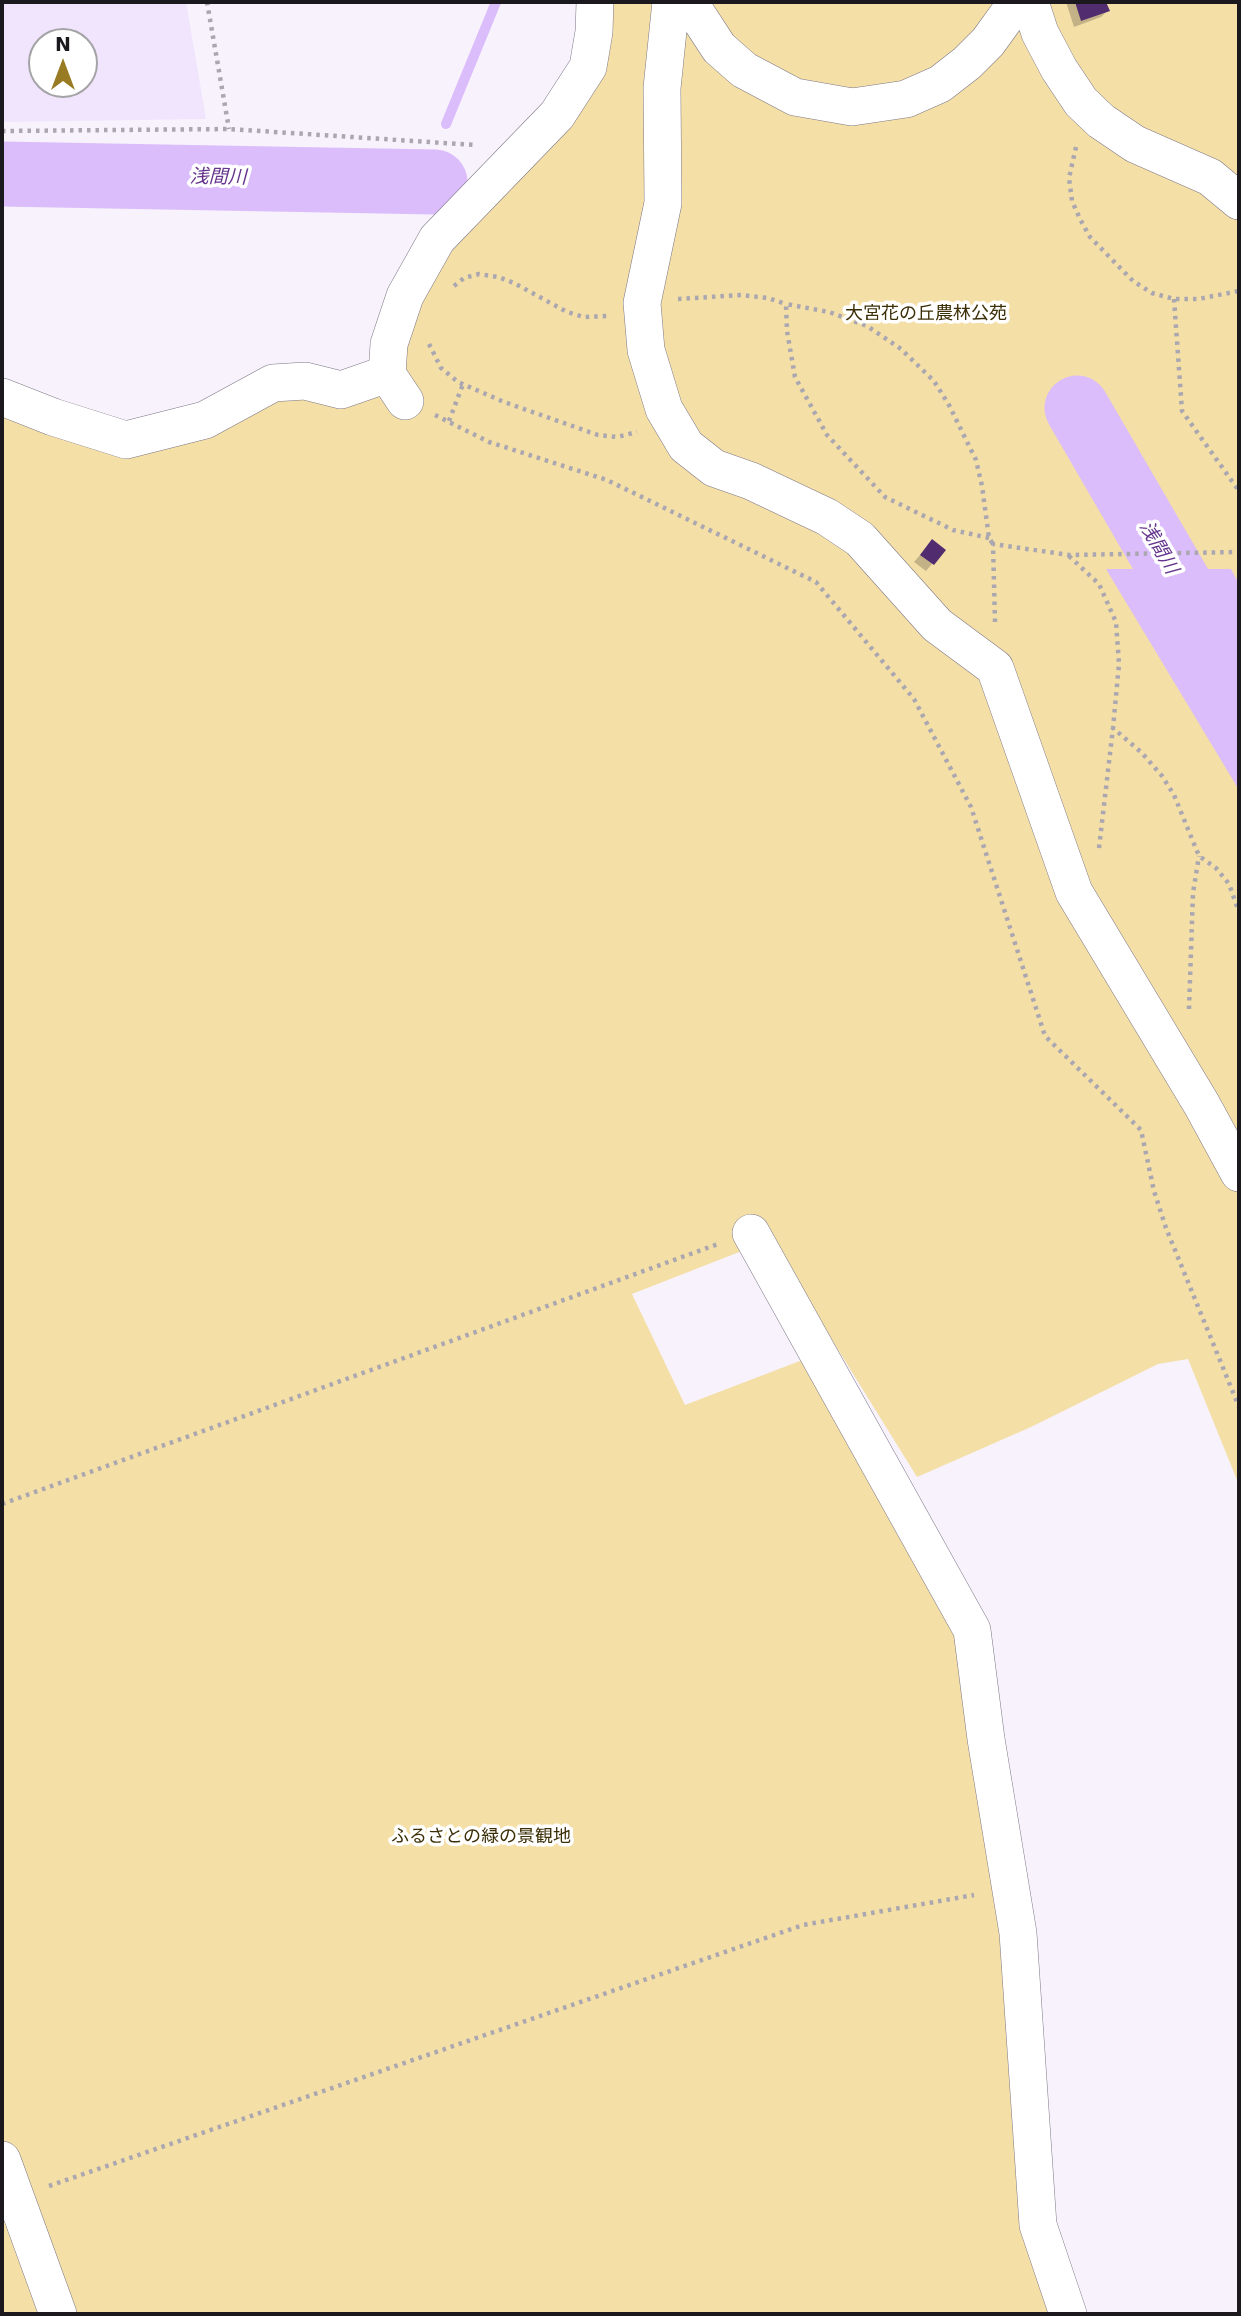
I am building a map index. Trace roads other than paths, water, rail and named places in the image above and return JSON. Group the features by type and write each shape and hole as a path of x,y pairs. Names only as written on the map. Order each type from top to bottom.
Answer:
{"street":[{"path":"2,397 53,417 126,440 205,420 273,383 304,382 341,390 396,387 389,344 405,296 437,239 557,115 588,67 594,32 595,2"},
{"path":"671,2 662,88 663,203 643,310 646,350 664,410 686,446 714,468 751,481 827,517 860,539 937,625 995,668 1074,892 1239,1173"},
{"path":"689,2 719,48 744,70 795,97 852,107 906,99 940,84 988,42 1017,2"},
{"path":"1030,2 1040,33 1081,102 1101,121 1135,144 1210,177 1239,201"},
{"path":"751,1233 972,1630 986,1739 1018,1933 1038,2225 1068,2314"},
{"path":"2,2160 8,2199 58,2314"}],"waterway":[{"path":"446,124 496,2"},
{"name":"浅間川","path":"2,174 435,182"},
{"name":"浅間川","path":"1077,408 1239,687"}],"park label":[{"name":"大宮花の丘農林公苑","path":"926,314"},
{"name":"ふるさとの緑の景観地","path":"481,1837"}]}
